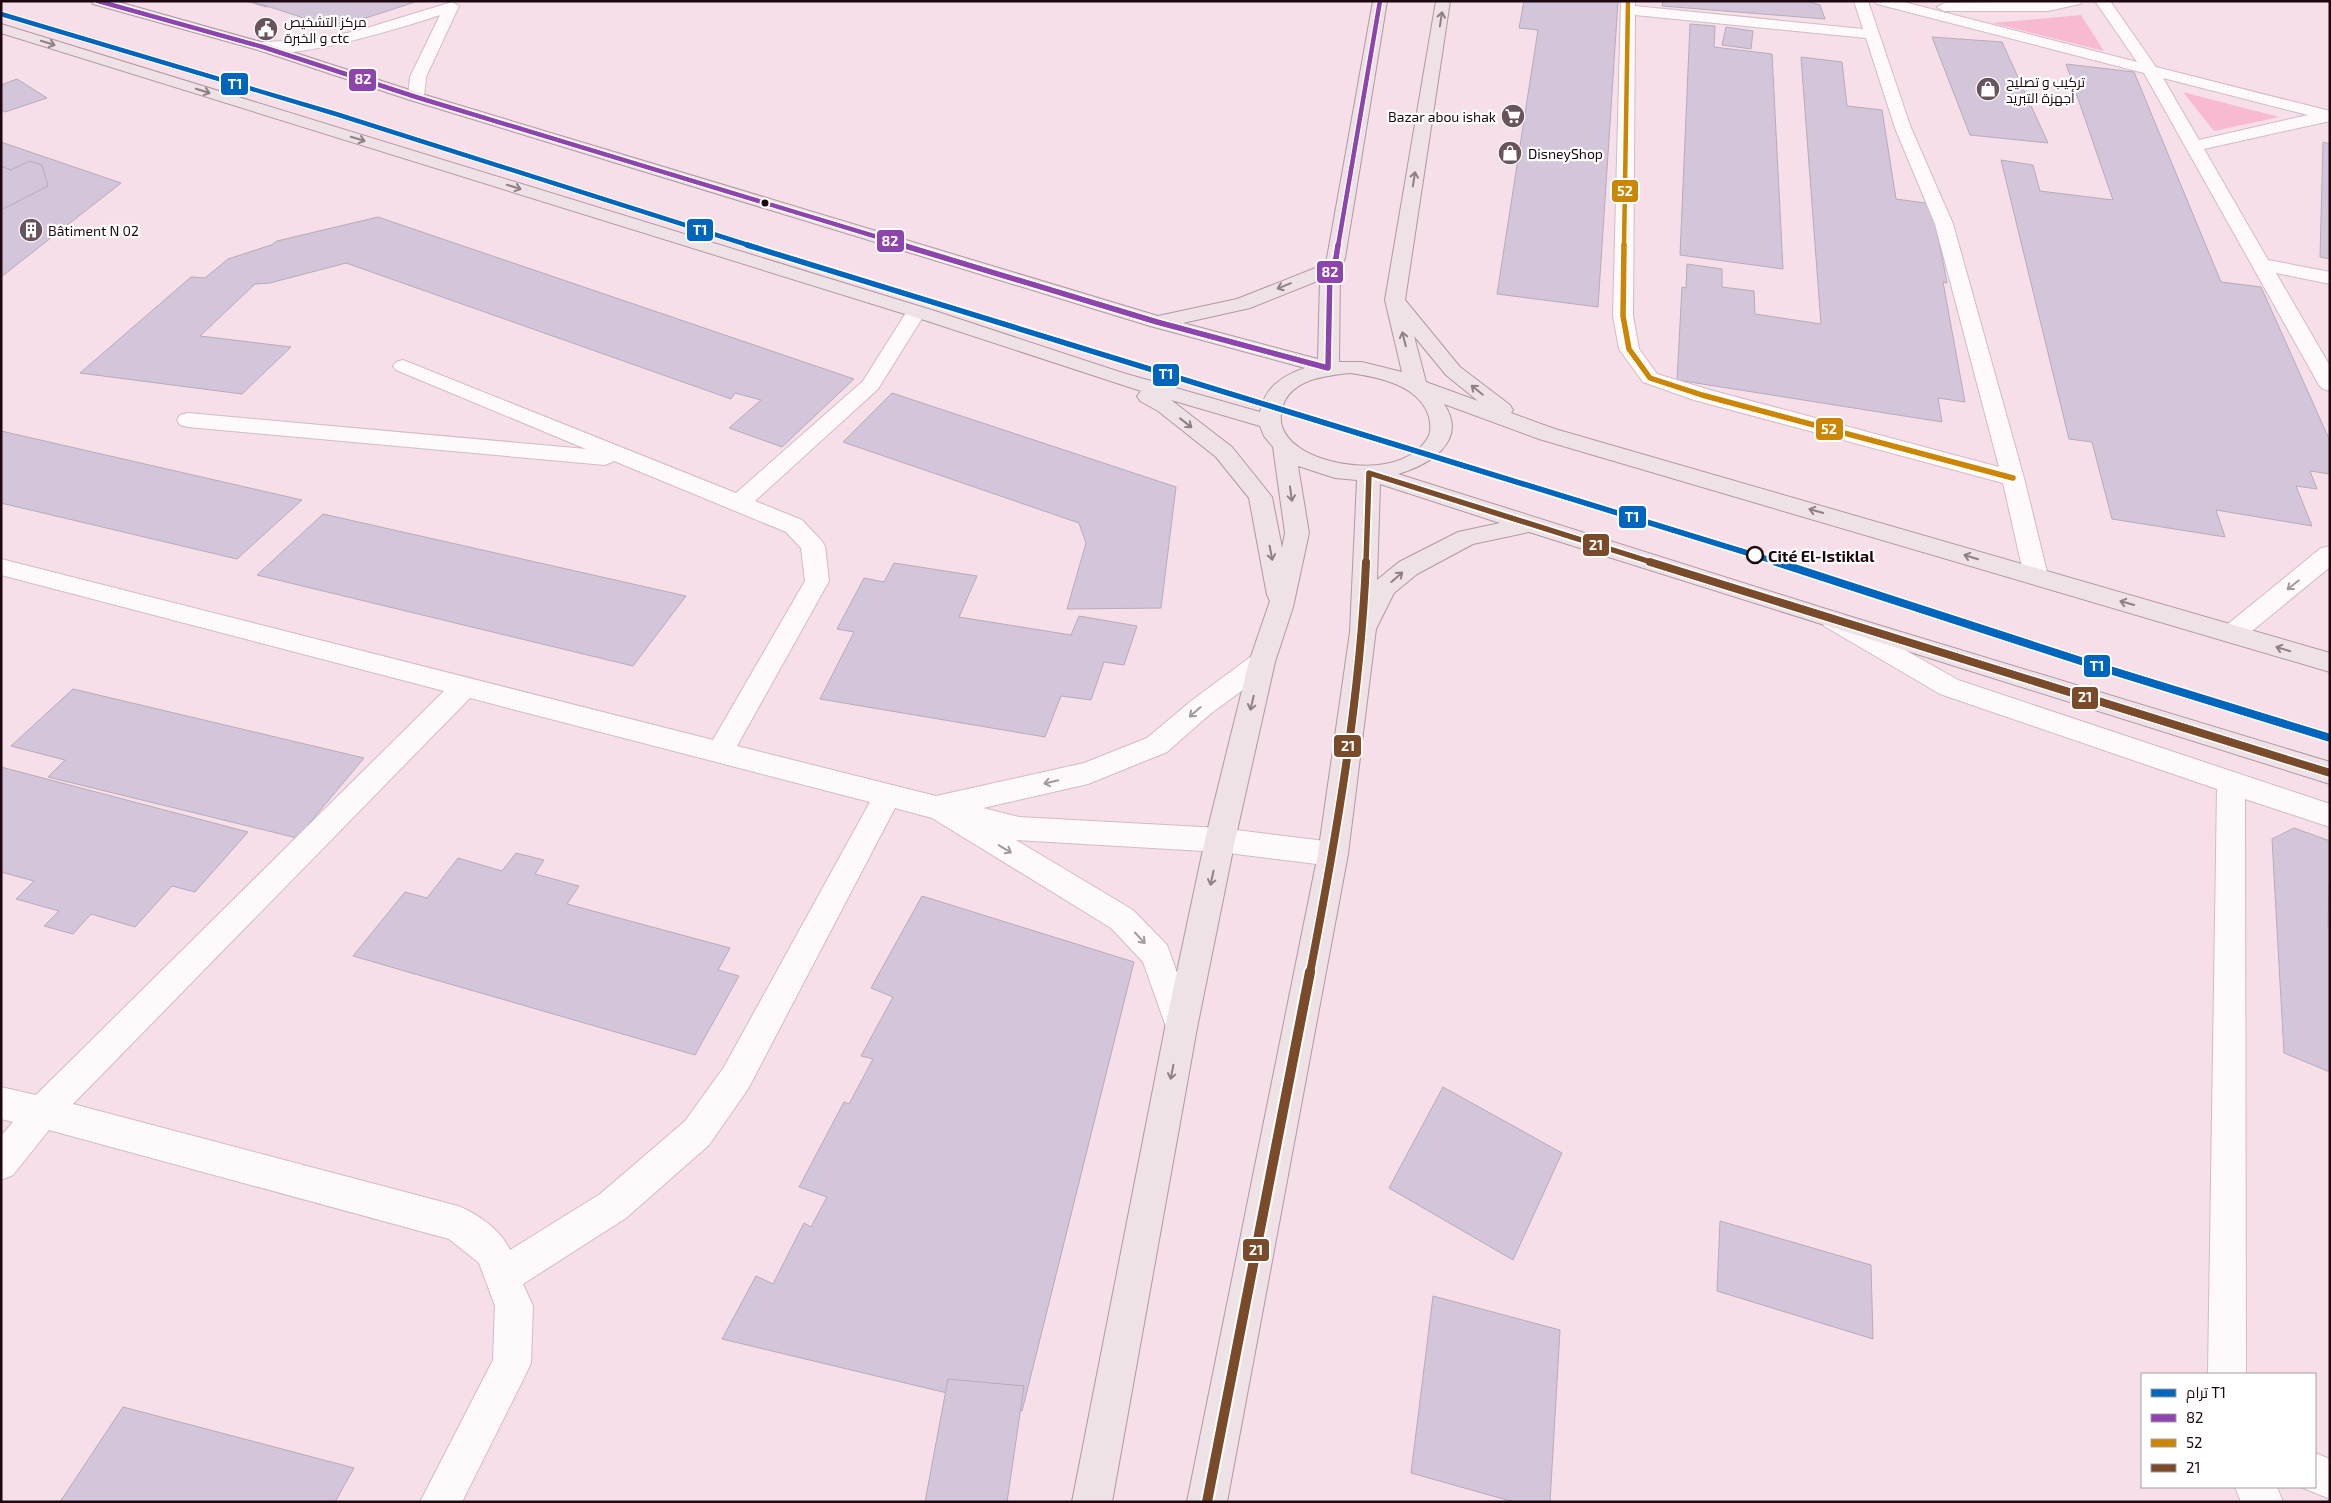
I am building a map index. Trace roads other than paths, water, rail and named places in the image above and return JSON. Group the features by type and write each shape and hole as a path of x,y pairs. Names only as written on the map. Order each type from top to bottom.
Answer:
{"main road":[{"path":"98,1 263,47 416,97 1157,322 1328,368 1374,370 1396,376 1416,386 1547,434 2330,663"},
{"path":"1328,368 1330,269 1336,258 1380,1"},
{"path":"1,28 916,312 1116,377 1277,434 1300,458 1322,467 1345,472 1370,473 1396,469 1418,460 1433,447 1441,432 1440,415 1431,400 1416,386 1395,300 1444,1"},
{"path":"1157,322 1243,304 1330,269"},
{"path":"1395,300 1454,371 1498,407 1547,434"},
{"path":"1092,1502 1181,1028 1220,840 1262,662 1281,607 1297,533 1270,406 1276,394 1289,382 1306,374 1328,368"},
{"path":"1116,377 1166,406 1224,452 1260,497 1281,607"},
{"path":"1370,473 1833,620 2330,773"},
{"path":"1207,1502 1332,854 1363,632 1370,473"},
{"path":"1363,632 1384,588 1408,568 1466,538 1530,524"}],"street":[{"path":"1861,1 1903,128 1944,224 2013,478 2036,576"},
{"path":"1882,1 2329,116"},
{"path":"1904,7 2048,7 2075,1"},
{"path":"2102,1 2150,69 2330,385"},
{"path":"263,47 289,48 352,36 404,24 456,4"},
{"path":"416,97 418,77 456,4"},
{"path":"1871,34 1627,6 1623,316 1630,349 1650,378 1702,395 2013,478"},
{"path":"2195,146 2329,116"},
{"path":"2260,264 2330,278"},
{"path":"738,504 871,385 916,312"},
{"path":"402,366 794,526 813,546 817,581 720,752"},
{"path":"188,420 634,461"},
{"path":"2232,634 2330,554"},
{"path":"1,567 1019,829 1220,840 1332,854"},
{"path":"1833,620 1950,687 2330,816"},
{"path":"937,807 1088,773 1157,745 1200,708 1262,662"},
{"path":"1,1163 42,1112 464,686"},
{"path":"2227,1373 2231,783"},
{"path":"502,1276 613,1206 697,1133 736,1078 888,795"},
{"path":"937,807 1122,919 1156,955 1181,1028"},
{"path":"1,1103 42,1112 458,1224 492,1251 514,1306 512,1363 440,1502"},
{"path":"2316,1472 2330,1479"},
{"path":"2256,1488 2263,1502"}],"tram line":[{"name":"T1","path":"1,14 336,114 877,286 1755,555 2087,663 2330,738"}],"place":[{"name":"مركز التشخيص و الخبرة ctc","path":"266,29"},
{"name":"تركيب و تصليح أجهزة التبريد","path":"1988,89"},
{"name":"Bazar abou ishak","path":"1513,116"},
{"name":"DisneyShop","path":"1510,153"},
{"name":"Bâtiment N 02","path":"31,230"},
{"name":"Cité El-Istiklal","path":"1755,555"}]}
